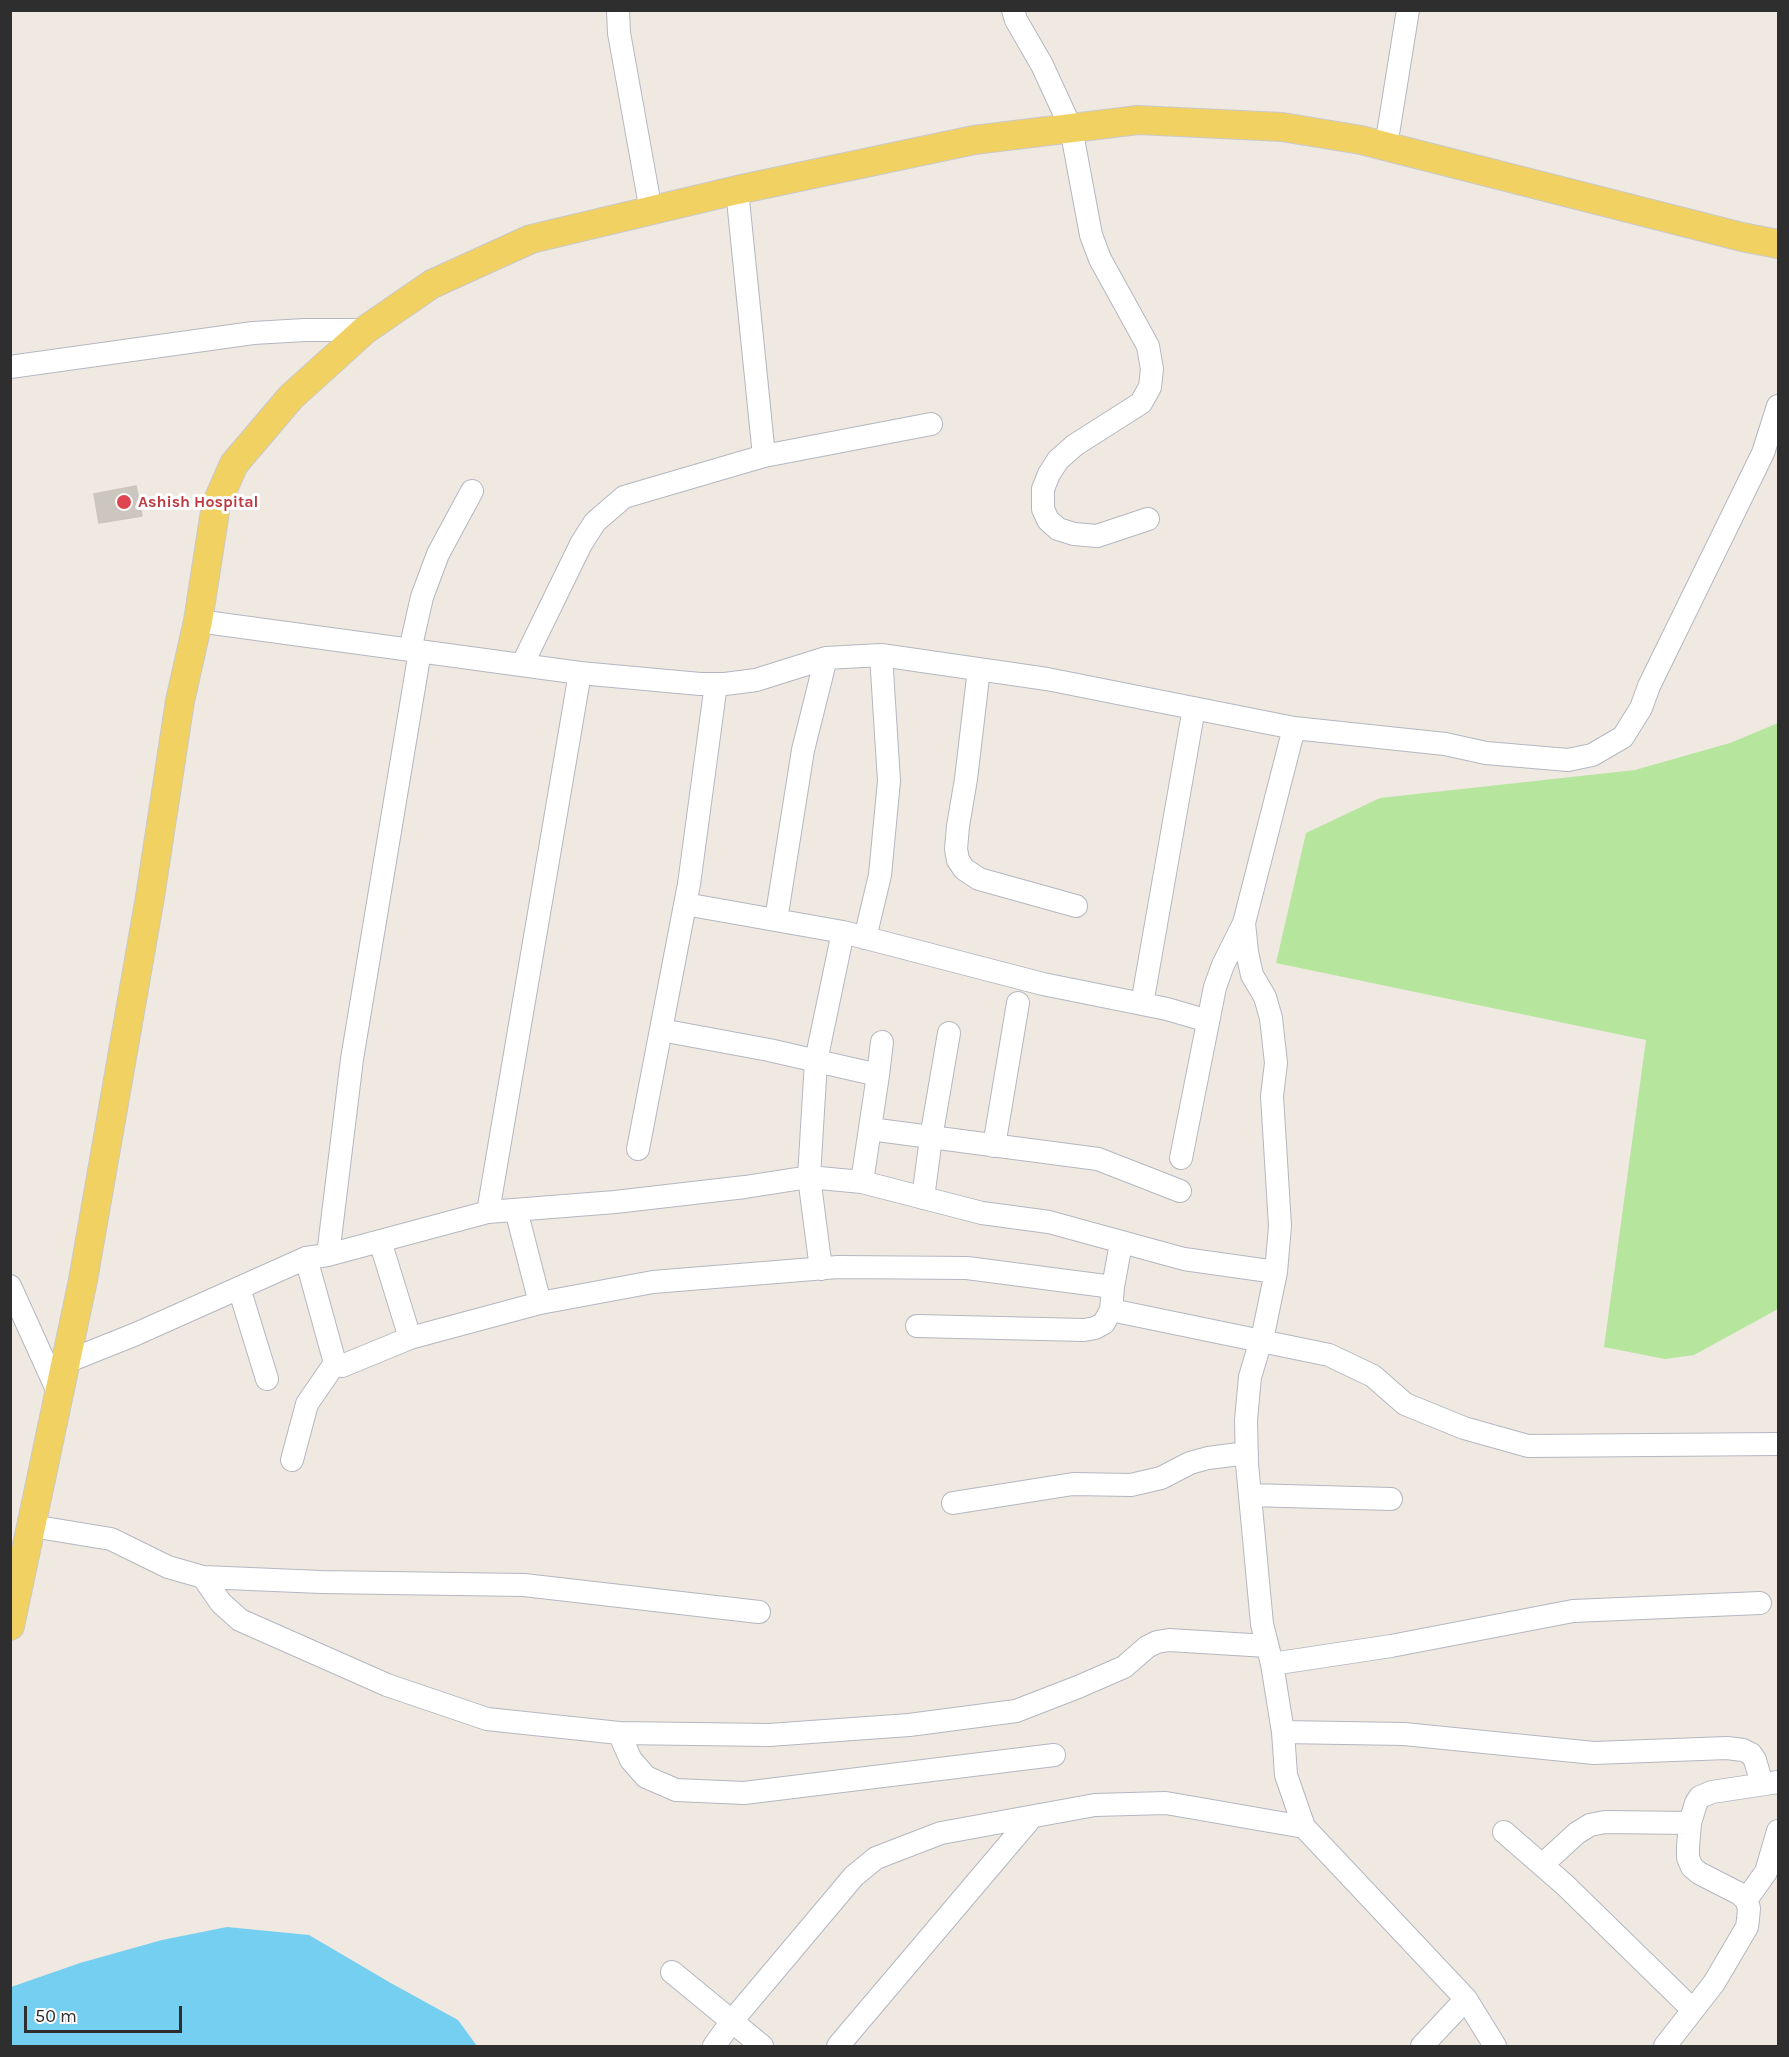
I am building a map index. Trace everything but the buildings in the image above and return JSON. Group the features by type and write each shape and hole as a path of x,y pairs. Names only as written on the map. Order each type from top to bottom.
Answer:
{"main road":[{"path":"10,1626 86,1268 148,908 180,701 198,621 216,505 234,464 291,397 365,330 432,284 531,239 737,190 974,140 1138,120 1282,127 1361,140 1742,237 1779,243"}],"street":[{"path":"618,10 619,33 651,211"},
{"path":"1013,10 1071,128 1091,235 1100,259 1149,346 1152,369 1150,387 1141,403 1075,446 1058,460 1043,489 1043,509 1048,520 1058,529 1074,534 1097,536 1148,519"},
{"path":"1386,146 1408,10"},
{"path":"737,190 764,456"},
{"path":"10,367 254,333 365,330"},
{"path":"198,621 580,673 665,682 716,684 756,680 826,658 880,655 1047,679 1294,728 1445,744 1486,753 1568,760 1592,755 1623,737 1641,708 1649,686 1763,453 1779,406"},
{"path":"522,665 581,544 595,522 624,497 764,456 931,424"},
{"path":"328,1255 354,1049 422,597 438,554 472,491"},
{"path":"821,1269 809,1177 816,1061 854,935 880,875 890,781 880,655"},
{"path":"776,920 803,750 826,658"},
{"path":"979,669 958,826 956,849 958,860 964,868 979,879 1076,906"},
{"path":"488,1212 580,673"},
{"path":"638,1149 685,904 716,684"},
{"path":"1143,1004 1194,708"},
{"path":"1181,1158 1215,987 1244,923 1294,728"},
{"path":"685,904 854,935 1043,984 1143,1004 1208,1021"},
{"path":"1244,923 1252,975 1265,997 1271,1018 1276,1063 1272,1096 1280,1226 1276,1272 1250,1377 1246,1420 1250,1495 1262,1624 1283,1732 1286,1775 1304,1827 1466,1999 1495,2046"},
{"path":"994,1146 1018,1003"},
{"path":"923,1198 930,1137 949,1033"},
{"path":"659,1039 816,1061 878,1075"},
{"path":"862,1182 882,1042"},
{"path":"870,1129 1098,1160 1180,1191"},
{"path":"66,1362 306,1258 328,1255 488,1212 615,1202 809,1177 862,1182 982,1213 1049,1222 1184,1259 1276,1272"},
{"path":"516,1210 540,1303"},
{"path":"380,1241 410,1338"},
{"path":"917,1326 1084,1330 1095,1328 1104,1323 1111,1310 1121,1243"},
{"path":"306,1258 335,1362 342,1366 410,1338 540,1303 653,1282 838,1267 967,1268 1113,1287"},
{"path":"10,1286 59,1394"},
{"path":"239,1288 267,1379"},
{"path":"1111,1310 1329,1355 1373,1376 1405,1404 1464,1428 1528,1446 1779,1444"},
{"path":"292,1460 307,1404 335,1362"},
{"path":"953,1503 1073,1484 1131,1485 1161,1478 1190,1463 1208,1458 1247,1453"},
{"path":"1250,1495 1391,1499"},
{"path":"32,1526 111,1539 168,1567 203,1577 321,1582 524,1585 759,1612"},
{"path":"203,1577 221,1603 240,1620 387,1685 488,1719 619,1733 769,1735 909,1725 1016,1711 1078,1688 1124,1667 1147,1647 1169,1640 1269,1655 1391,1646 1573,1611 1760,1603"},
{"path":"1283,1732 1404,1734 1594,1754 1727,1748 1743,1750 1751,1754 1770,1783 1712,1792 1700,1797 1690,1823 1688,1846 1688,1858 1692,1867 1699,1874 1740,1894 1746,1900 1749,1908 1747,1927 1714,1983 1665,2046"},
{"path":"619,1733 631,1760 646,1777 676,1790 744,1793 1054,1755"},
{"path":"714,2046 732,2021 854,1876 876,1858 940,1833 1095,1805 1166,1803 1304,1827"},
{"path":"838,2046 1032,1817"},
{"path":"1542,1865 1577,1833 1590,1825 1605,1822 1690,1823"},
{"path":"1746,1900 1766,1872 1779,1831"},
{"path":"1504,1832 1542,1865 1693,2010"},
{"path":"672,1972 762,2046"},
{"path":"1422,2046 1466,1999"}],"green space":[{"path":"1778,723 1778,1309 1694,1355 1665,1359 1604,1347 1646,1040 1276,963 1306,833 1380,798 1635,770 1730,743"}],"water":[{"path":"227,1927 309,1935 458,2020 477,2046 11,2046 11,1987 80,1963 162,1940"}],"place":[{"name":"Ashish Hospital","path":"124,502"}]}
